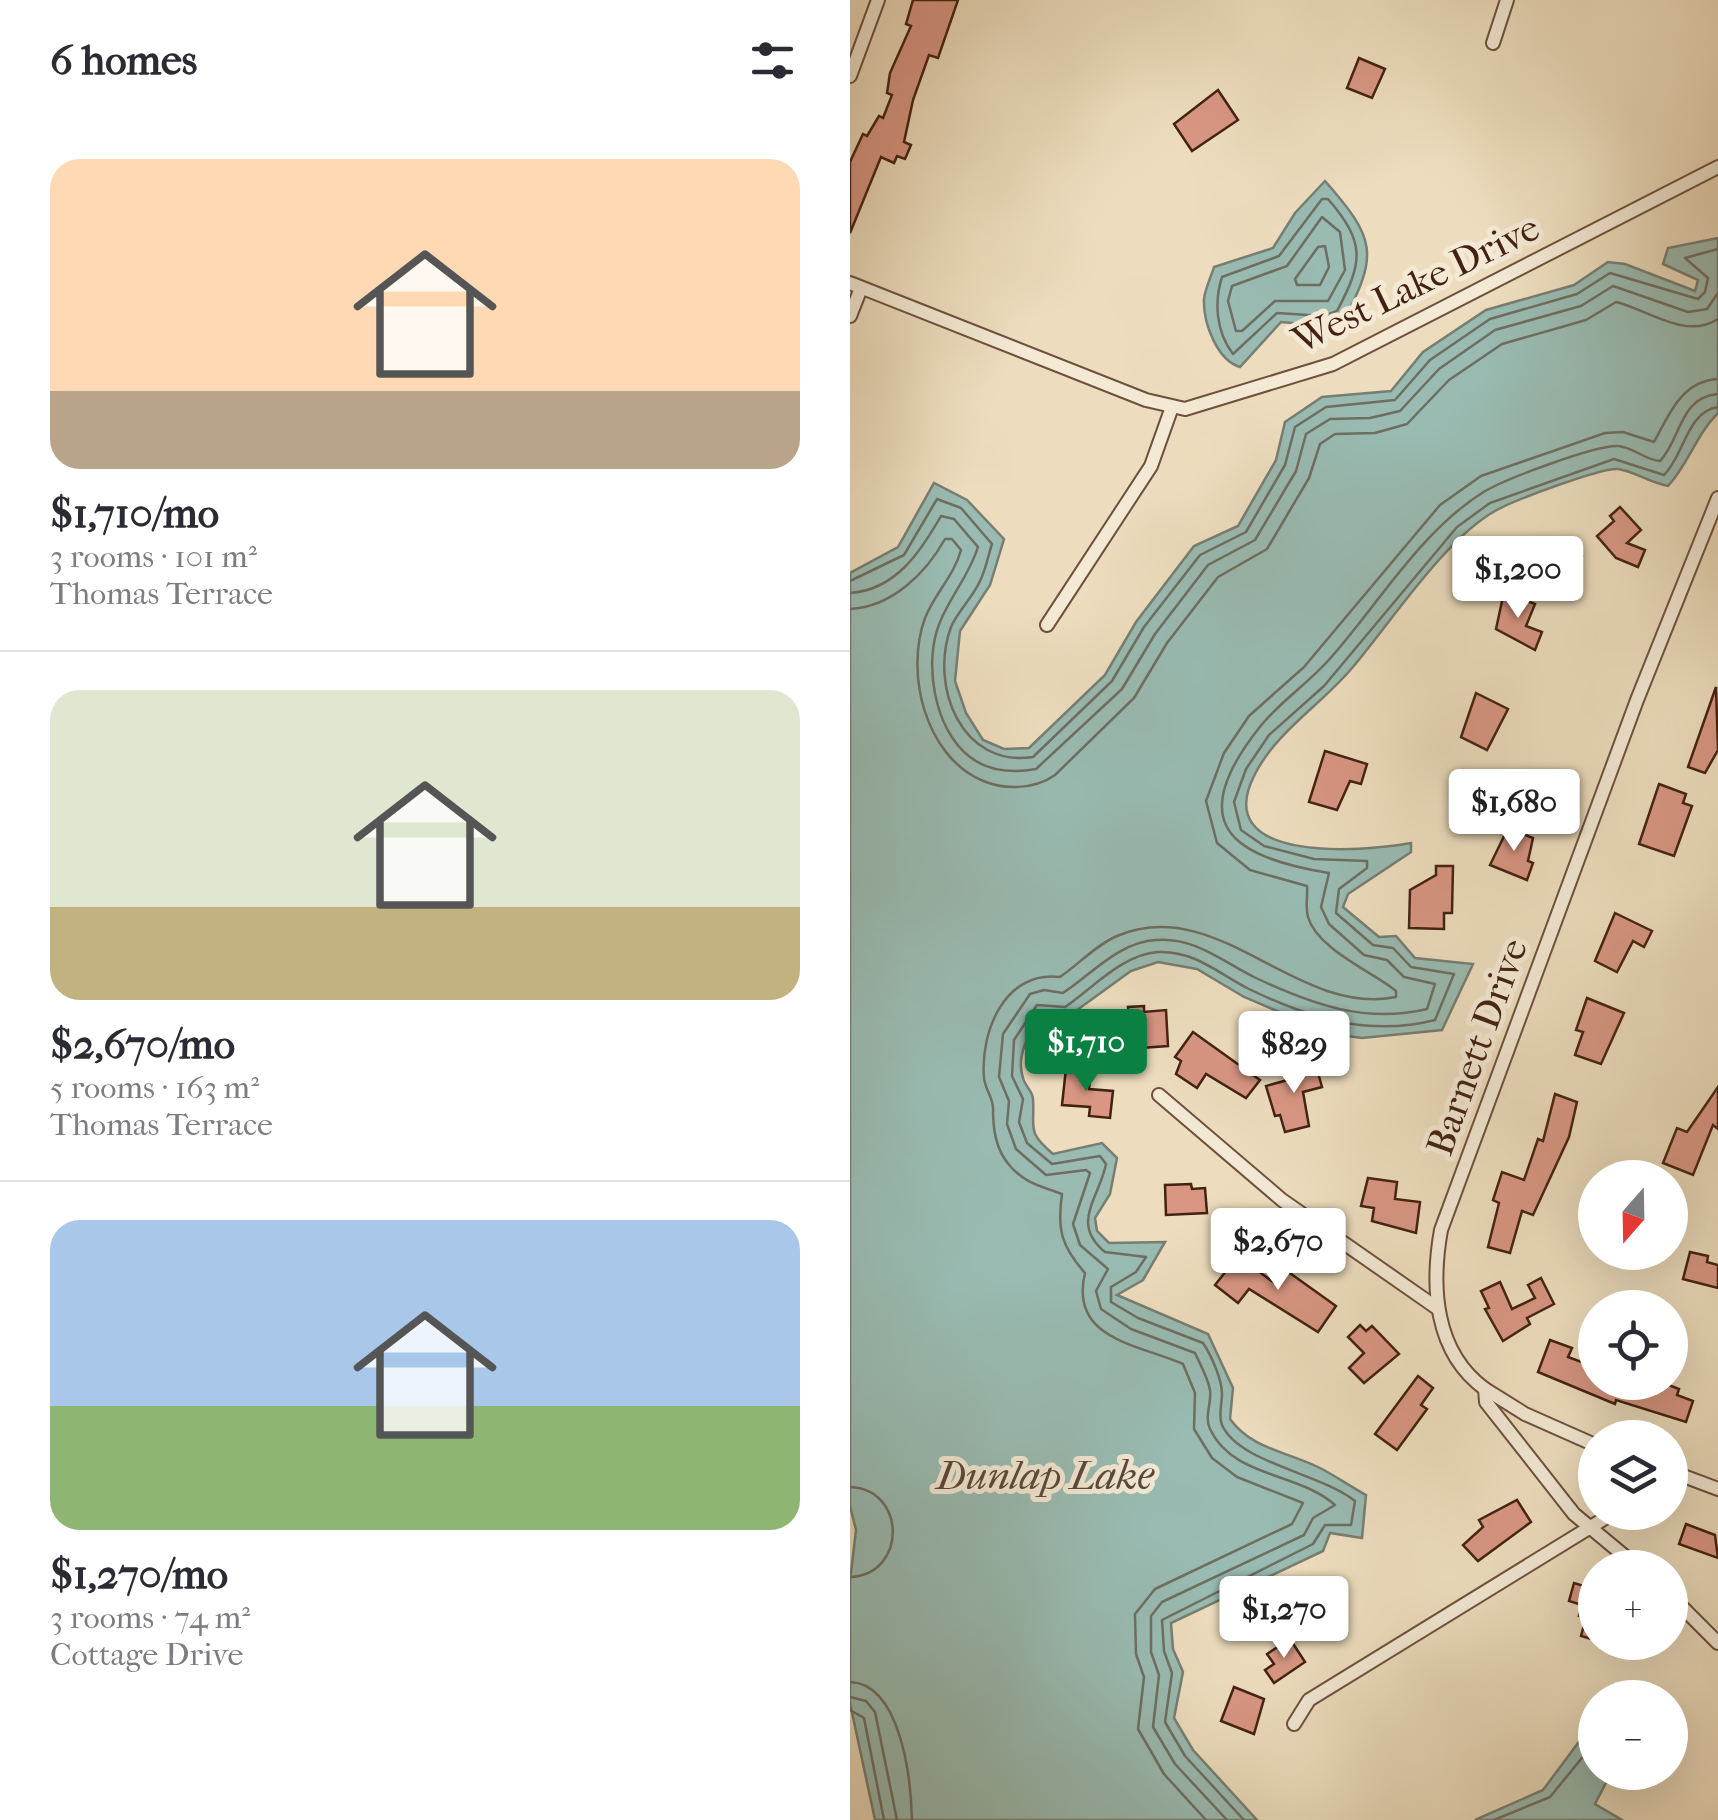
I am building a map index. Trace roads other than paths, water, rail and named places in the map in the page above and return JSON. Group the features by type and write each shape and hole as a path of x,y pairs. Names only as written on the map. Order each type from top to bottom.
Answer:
{"street":[{"path":"850,76 878,0"},
{"path":"1493,43 1507,0"},
{"name":"West Lake Drive","path":"1172,407 1212,402 1333,364 1718,167"},
{"path":"850,316 856,286 1172,407 1151,466 1046,625"},
{"name":"Barnett Drive","path":"1578,1514 1531,1464 1486,1402 1485,1389 1476,1382 1442,1330 1437,1308 1436,1259 1441,1230 1631,716 1718,498"},
{"path":"1159,1095 1282,1200 1437,1308"},
{"path":"1485,1389 1525,1414 1578,1438"},
{"path":"1688,1480 1718,1490"},
{"path":"1294,1724 1309,1700 1585,1530"},
{"name":"Barnett Drive","path":"1594,1530 1617,1550"},
{"path":"1688,1613 1718,1643"}],"water":[{"path":"1325,181 1354,218 1367,248 1367,263 1355,299 1343,322 1325,326 1281,322 1240,367 1218,349 1206,319 1205,295 1214,267 1273,248 1295,213"},
{"name":"Dunlap Lake","path":"1718,238 1718,413 1668,486 1624,470 1609,470 1519,500 1476,524 1419,583 1352,668 1275,744 1255,774 1246,803 1253,824 1271,838 1328,849 1411,843 1411,852 1348,894 1343,907 1379,937 1396,936 1415,958 1473,964 1442,1030 1362,1038 1331,1034 1244,997 1197,969 1158,962 1131,971 1066,1018 1043,1012 1023,1052 1021,1069 1033,1096 1034,1129 1039,1140 1053,1154 1102,1143 1117,1158 1110,1194 1095,1218 1097,1231 1109,1243 1165,1242 1143,1280 1117,1295 1208,1334 1233,1388 1230,1419 1248,1437 1318,1467 1366,1495 1362,1538 1330,1533 1323,1551 1171,1623 1173,1649 1183,1672 1174,1718 1193,1750 1257,1820 875,1820 850,1703 850,1581 856,1530 850,1506 850,573 898,547 934,483 967,500 1004,539 990,585 960,631 955,681 966,713 983,740 1004,749 1029,748 1105,675 1136,622 1194,546 1238,526 1276,460 1285,422 1322,397 1391,391 1423,352 1486,310 1574,285 1608,262 1625,264 1695,291 1698,280 1663,264 1668,248"},
{"path":"1578,1743 1578,1790 1602,1790 1595,1804 1622,1820 1475,1820 1543,1790"}]}
